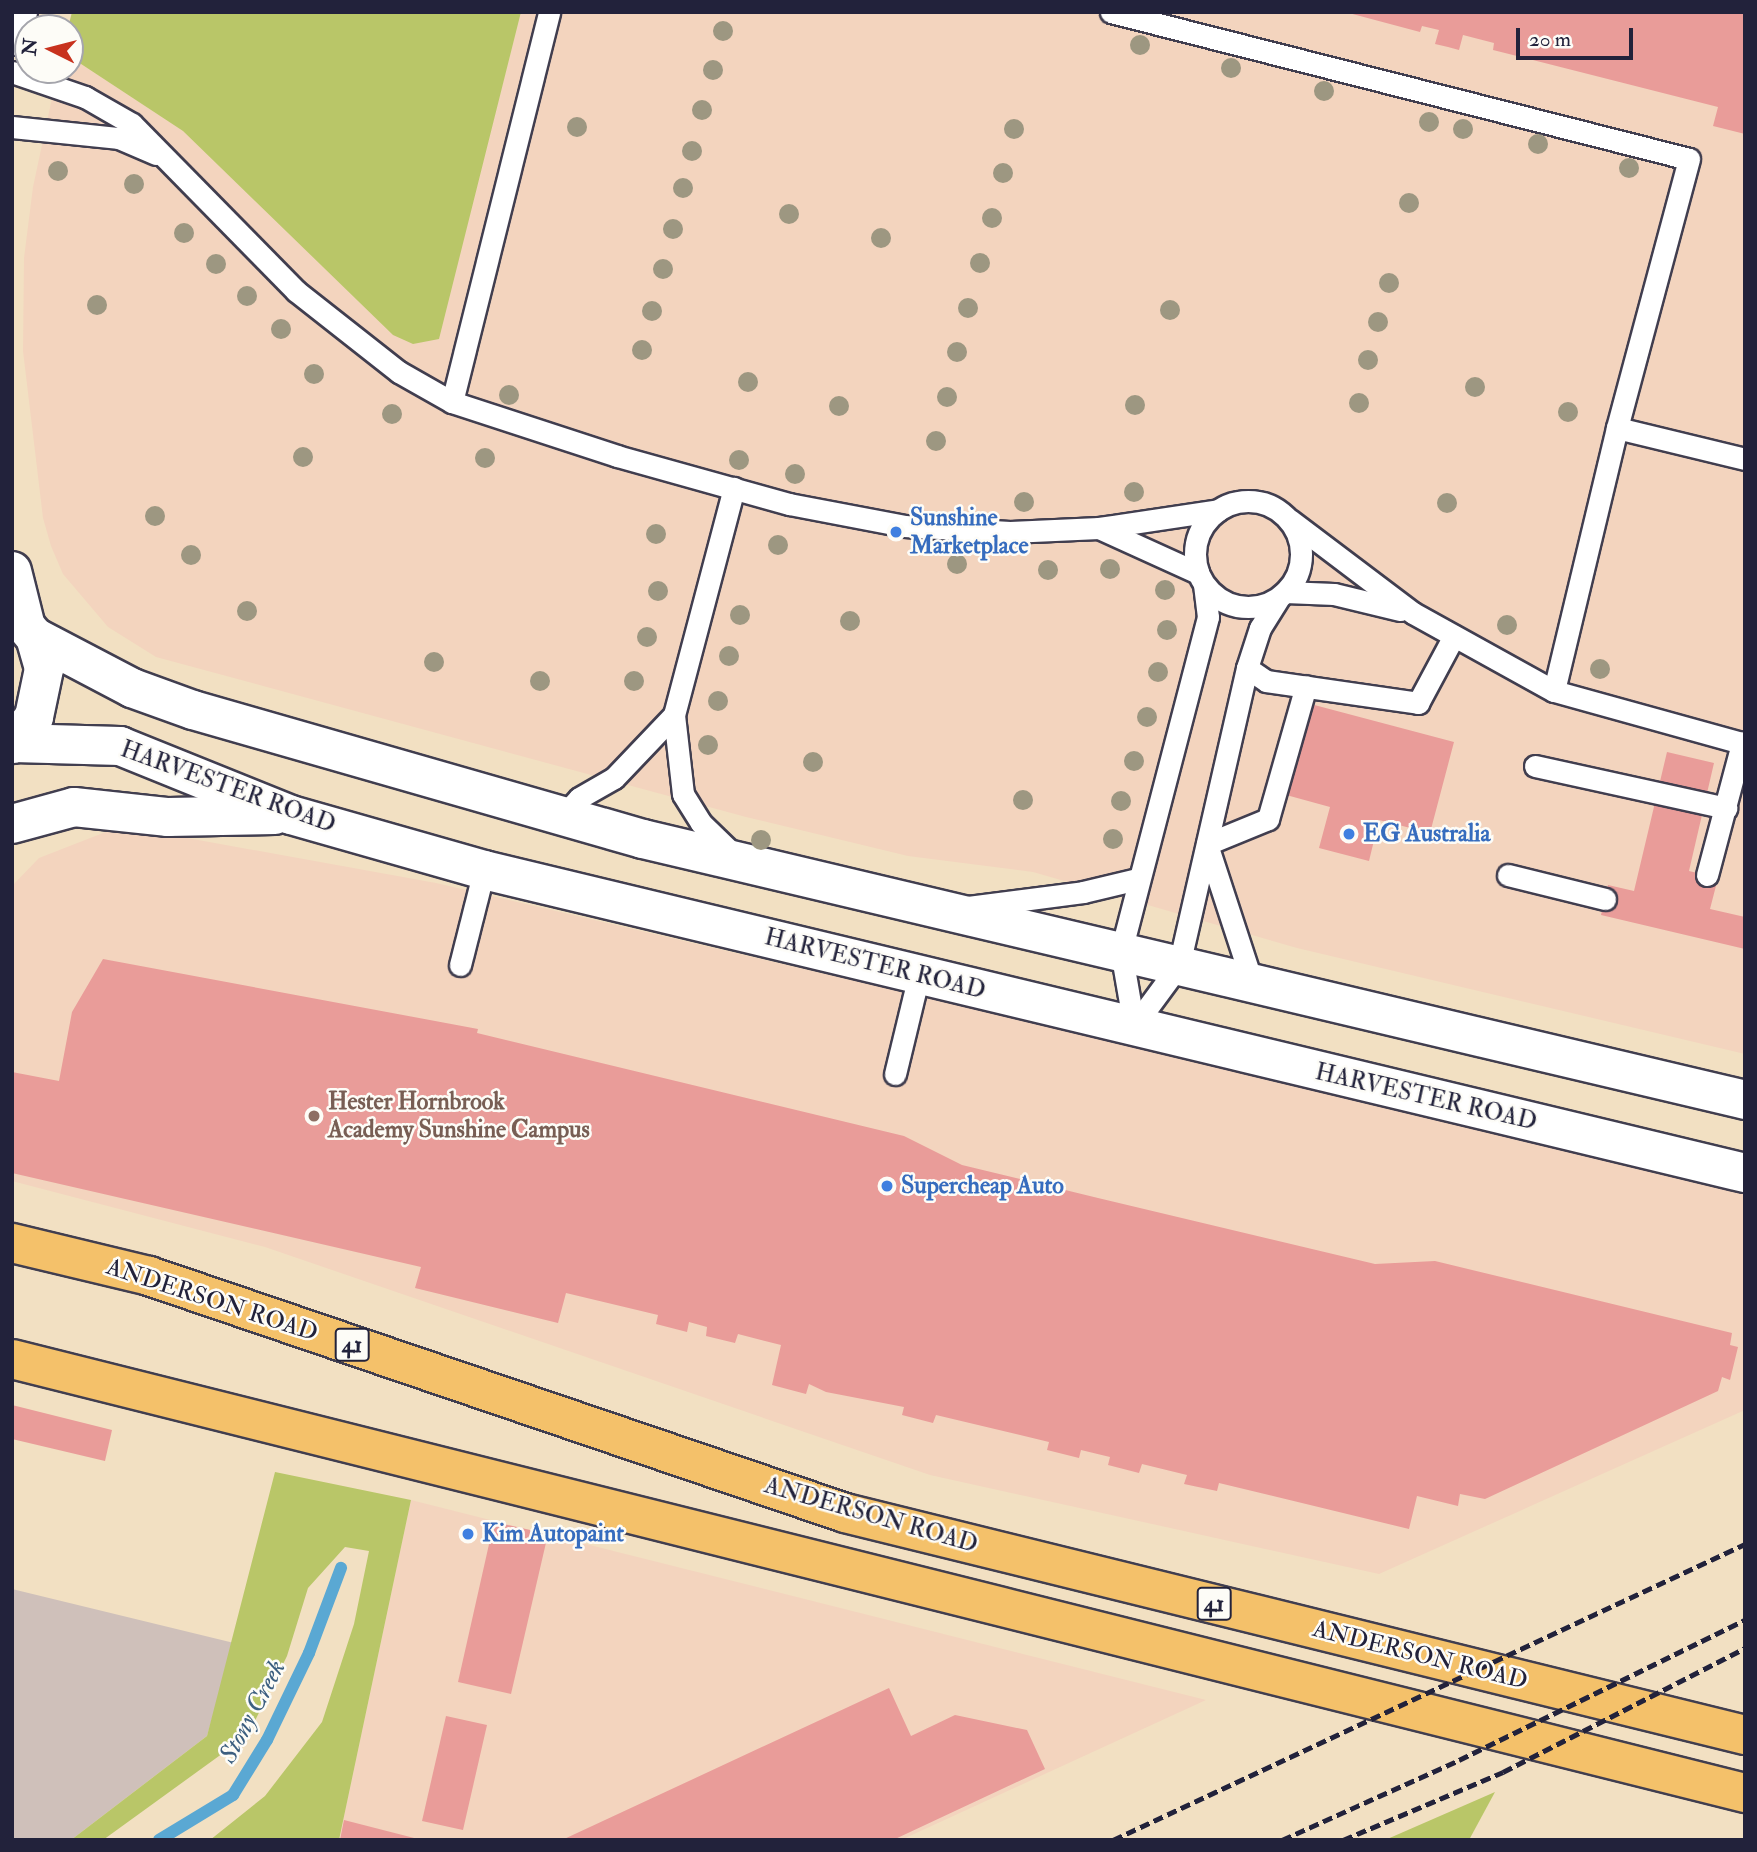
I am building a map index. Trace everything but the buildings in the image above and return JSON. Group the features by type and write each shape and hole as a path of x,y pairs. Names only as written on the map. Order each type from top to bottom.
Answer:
{"main road":[{"name":"ANDERSON ROAD","path":"12,1243 149,1276 845,1513 1745,1735"},
{"name":"41","path":"12,1359 1745,1793"}],"street":[{"path":"12,36 18,12"},
{"path":"12,570 24,623 44,669 40,702 13,744"},
{"path":"24,623 161,700 562,817 1745,1100"},
{"name":"HARVESTER ROAD","path":"13,744 120,746 291,815 484,870 1745,1173"},
{"path":"12,824 74,807 168,817 291,815"}],"lane":[{"path":"452,402 548,12"},
{"path":"1111,12 1689,159 1617,428 1554,691"},
{"path":"12,72 105,106 132,124 296,291 399,372 452,402 617,456 789,504 904,526 1010,532 1099,528 1219,510 1233,503 1264,503 1413,613 1554,691 1743,744 1707,875"},
{"path":"12,127 119,138 167,160"},
{"path":"1617,428 1745,459"},
{"path":"734,488 674,715 683,794 710,834 743,862"},
{"path":"1134,1026 1121,951 1137,879 1208,617 1201,579 1198,538 1219,510"},
{"path":"1134,1026 1179,965 1247,668 1261,628 1301,565 1299,542 1290,520"},
{"path":"1099,528 1201,579 1231,605 1263,606 1282,596 1334,594 1413,613"},
{"path":"1247,668 1266,681 1418,703 1454,636"},
{"path":"1207,844 1268,819 1306,687"},
{"path":"562,817 579,797 614,778 674,715"},
{"path":"1535,766 1726,808"},
{"path":"1207,844 1252,982"},
{"path":"460,965 484,870"},
{"path":"1508,875 1605,899"},
{"path":"945,910 1083,892 1137,879"},
{"path":"895,1073 919,975"}],"shaded area":[{"name":"Sunshine Marketplace","path":"521,12 1745,12 1745,1054 1297,948 1033,872 908,856 746,817 156,657 108,627 63,574 43,518 23,351 24,258 33,187 55,84 84,84 84,66 183,131 393,335 438,339"},
{"path":"121,826 436,883 1745,1189 1745,1410 1379,1574 930,1475 265,1247 12,1181 12,886 39,858"},
{"path":"411,1500 1206,1700 901,1840 339,1840"},
{"path":"12,1589 234,1643 207,1736 71,1840 12,1840"}],"green space":[{"path":"521,12 439,339 413,344 393,335 183,131 84,66 84,14 72,14"},
{"path":"275,1472 411,1500 339,1840 210,1840 265,1796 322,1722 354,1624 369,1551 345,1547 308,1588 287,1656 248,1735 103,1840 71,1840 207,1736"},
{"path":"1495,1792 1469,1840 1385,1840"}],"waterway":[{"name":"Stony Creek","path":"159,1840 233,1795 267,1740 309,1653 341,1568"}],"railway":[{"path":"1113,1840 1745,1544"},
{"path":"1282,1840 1459,1760 1745,1620"},
{"path":"1343,1840 1503,1772 1745,1648"}],"place":[{"name":"Sunshine Marketplace","path":"896,532"},
{"name":"EG Australia","path":"1349,834"},
{"name":"Hester Hornbrook Academy Sunshine Campus","path":"314,1116"},
{"name":"Supercheap Auto","path":"887,1186"},
{"name":"Kim Autopaint","path":"468,1534"}]}
